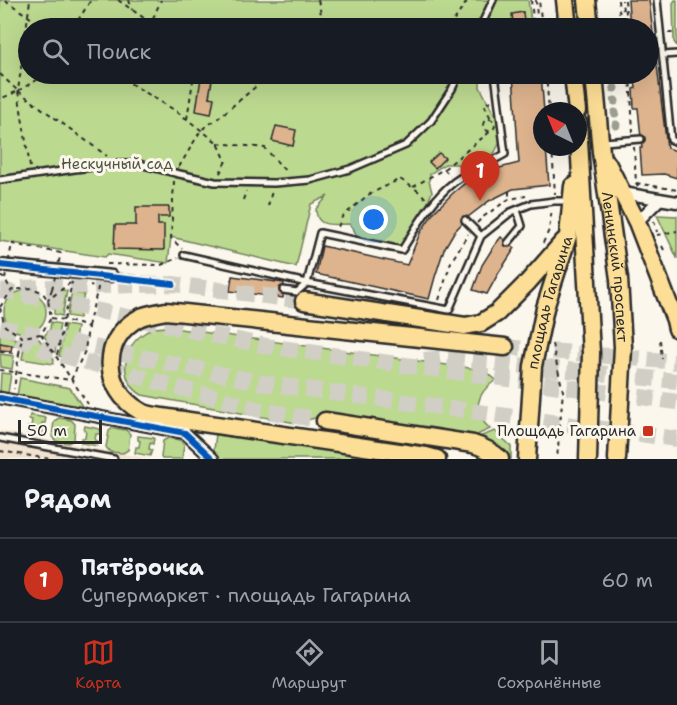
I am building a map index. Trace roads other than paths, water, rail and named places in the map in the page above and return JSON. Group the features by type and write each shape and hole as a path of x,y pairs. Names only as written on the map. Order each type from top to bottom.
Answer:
{"main road":[{"path":"566,0 567,18"},
{"path":"587,0 589,18"},
{"path":"574,84 576,102"},
{"name":"Ленинский проспект","path":"595,84 619,279 623,347 618,459"},
{"path":"601,147 637,222 676,324"},
{"name":"площадь Гагарина","path":"527,459 533,366 545,308 568,236 575,156"},
{"name":"Ленинский проспект","path":"580,156 591,353 588,459"},
{"path":"304,301 465,326 481,323 497,313 528,282 568,236"},
{"path":"437,459 141,412 126,401 116,387 111,374 110,357 118,336 126,327 138,318 166,311 505,347"},
{"path":"325,421 473,444 482,446 500,459"}],"street":[{"path":"623,193 677,202"},
{"path":"637,222 660,199"},
{"path":"0,265 112,276"},
{"path":"0,398 185,433 213,459"}],"lane":[{"path":"485,18 493,0"},
{"path":"657,0 659,18"},
{"path":"659,18 671,140"},
{"path":"663,55 677,54"},
{"path":"0,180 118,164 140,164 215,182 274,183 310,180 350,169 406,145 431,121 454,84"},
{"path":"283,290 297,292 307,283 320,233 402,250 440,195 454,182 504,154 496,84"},
{"path":"601,147 641,139"},
{"path":"440,195 445,201"},
{"path":"184,255 307,283 449,310 481,236 511,212 531,204 572,201"},
{"path":"508,243 522,226 518,210"},
{"path":"465,220 481,236"},
{"path":"0,438 114,459"}],"tunnel":[{"path":"112,276 173,284"},
{"path":"22,288 173,284 304,301"},
{"path":"0,290 266,346 677,402"},
{"path":"0,327 263,383 677,439"},
{"path":"17,338 47,351 260,410 325,421"},
{"path":"505,347 677,362"},
{"path":"424,360 446,358 677,381"}],"place":[{"name":"Пятёрочка","path":"480,201"},
{"name":"Площадь Гагарина","path":"648,431"}],"park label":[{"name":"Нескучный сад","path":"117,164"}]}
